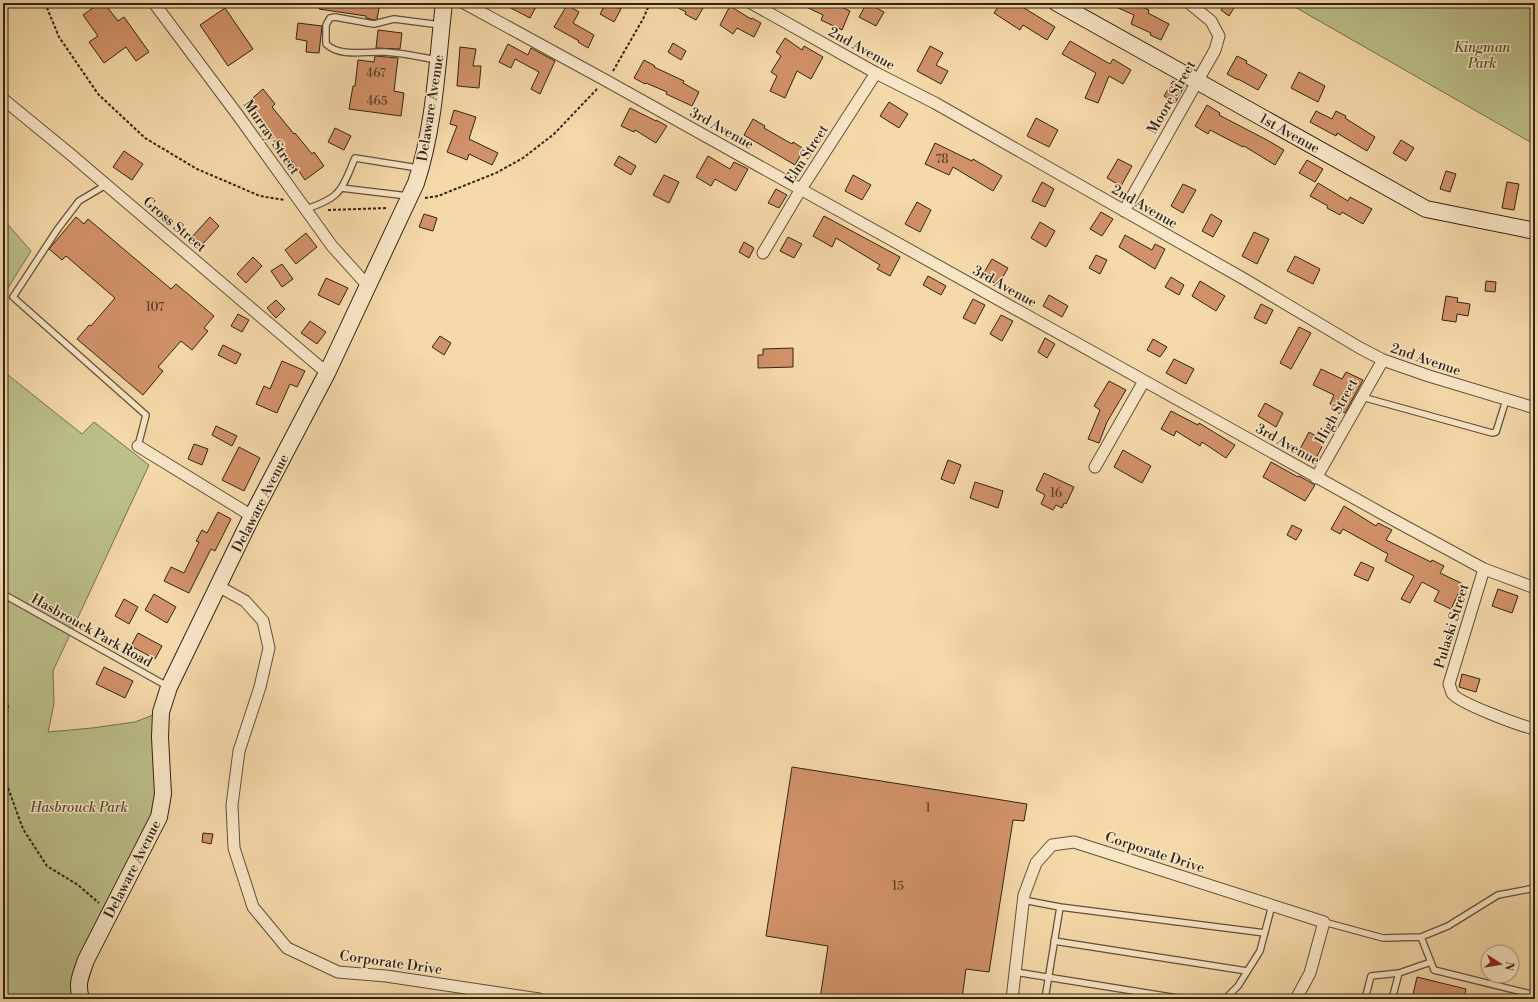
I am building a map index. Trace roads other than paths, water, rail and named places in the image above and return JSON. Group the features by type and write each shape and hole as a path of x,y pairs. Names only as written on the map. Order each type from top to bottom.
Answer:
{"street":[{"name":"Murray Street","path":"154,3 306,207 332,246 368,286"},
{"name":"Delaware Avenue","path":"81,999 78,990 78,981 86,960 159,817 163,794 160,737 161,712 169,687 252,516 327,373 368,286 416,197 428,136 444,3"},
{"name":"3rd Avenue","path":"464,3 606,80 1316,478 1484,569 1535,588"},
{"name":"2nd Avenue","path":"751,3 876,73 934,103 1244,279 1360,348 1383,360 1429,376 1535,408"},
{"name":"1st Avenue","path":"1057,3 1426,208 1535,231"},
{"name":"Moore Street","path":"1124,211 1215,50 1220,36 1212,21 1189,3"},
{"name":"Elm Street","path":"763,252 876,73"},
{"name":"Gross Street","path":"3,99 327,373"},
{"name":"High Street","path":"1316,478 1383,360"},
{"path":"1095,467 1144,381"},
{"path":"138,446 252,516"},
{"name":"Pulaski Street","path":"1484,569 1449,684 1452,693 1457,697 1490,714 1535,729"},
{"name":"Corporate Drive","path":"218,586 245,601 263,621 269,648 260,688 239,751 232,805 234,848 253,907 286,948 338,972 386,976 539,999"},
{"name":"Corporate Drive","path":"1012,999 1023,900 1036,863 1052,845 1074,842 1324,922"},
{"path":"1296,999 1310,973 1324,922"}],"lane":[{"path":"438,60 386,52 364,52 331,48 326,44 326,25 330,18 335,17 374,24 394,20 441,25"},
{"path":"306,207 336,194 341,188 355,158 421,168"},
{"path":"106,185 79,201 57,230 13,297 146,415 138,446"},
{"path":"341,188 416,197"},
{"path":"1362,397 1492,433 1496,432 1506,400"},
{"name":"Hasbrouck Park Road","path":"3,594 169,687"},
{"path":"1324,922 1383,938 1420,937 1448,926 1498,895 1535,888"},
{"path":"1023,900 1060,907 1265,933"},
{"path":"1225,999 1238,986 1260,951 1272,905"},
{"path":"1045,999 1060,907"},
{"path":"1420,937 1434,970 1535,995"},
{"path":"1054,941 1247,971"},
{"path":"1365,999 1371,976 1399,972 1431,962"},
{"path":"1015,972 1184,999"},
{"path":"1392,999 1399,972"}],"park label":[{"name":"Kingman Park","path":"1482,56"},
{"name":"Hasbrouck Park","path":"79,807"}]}
